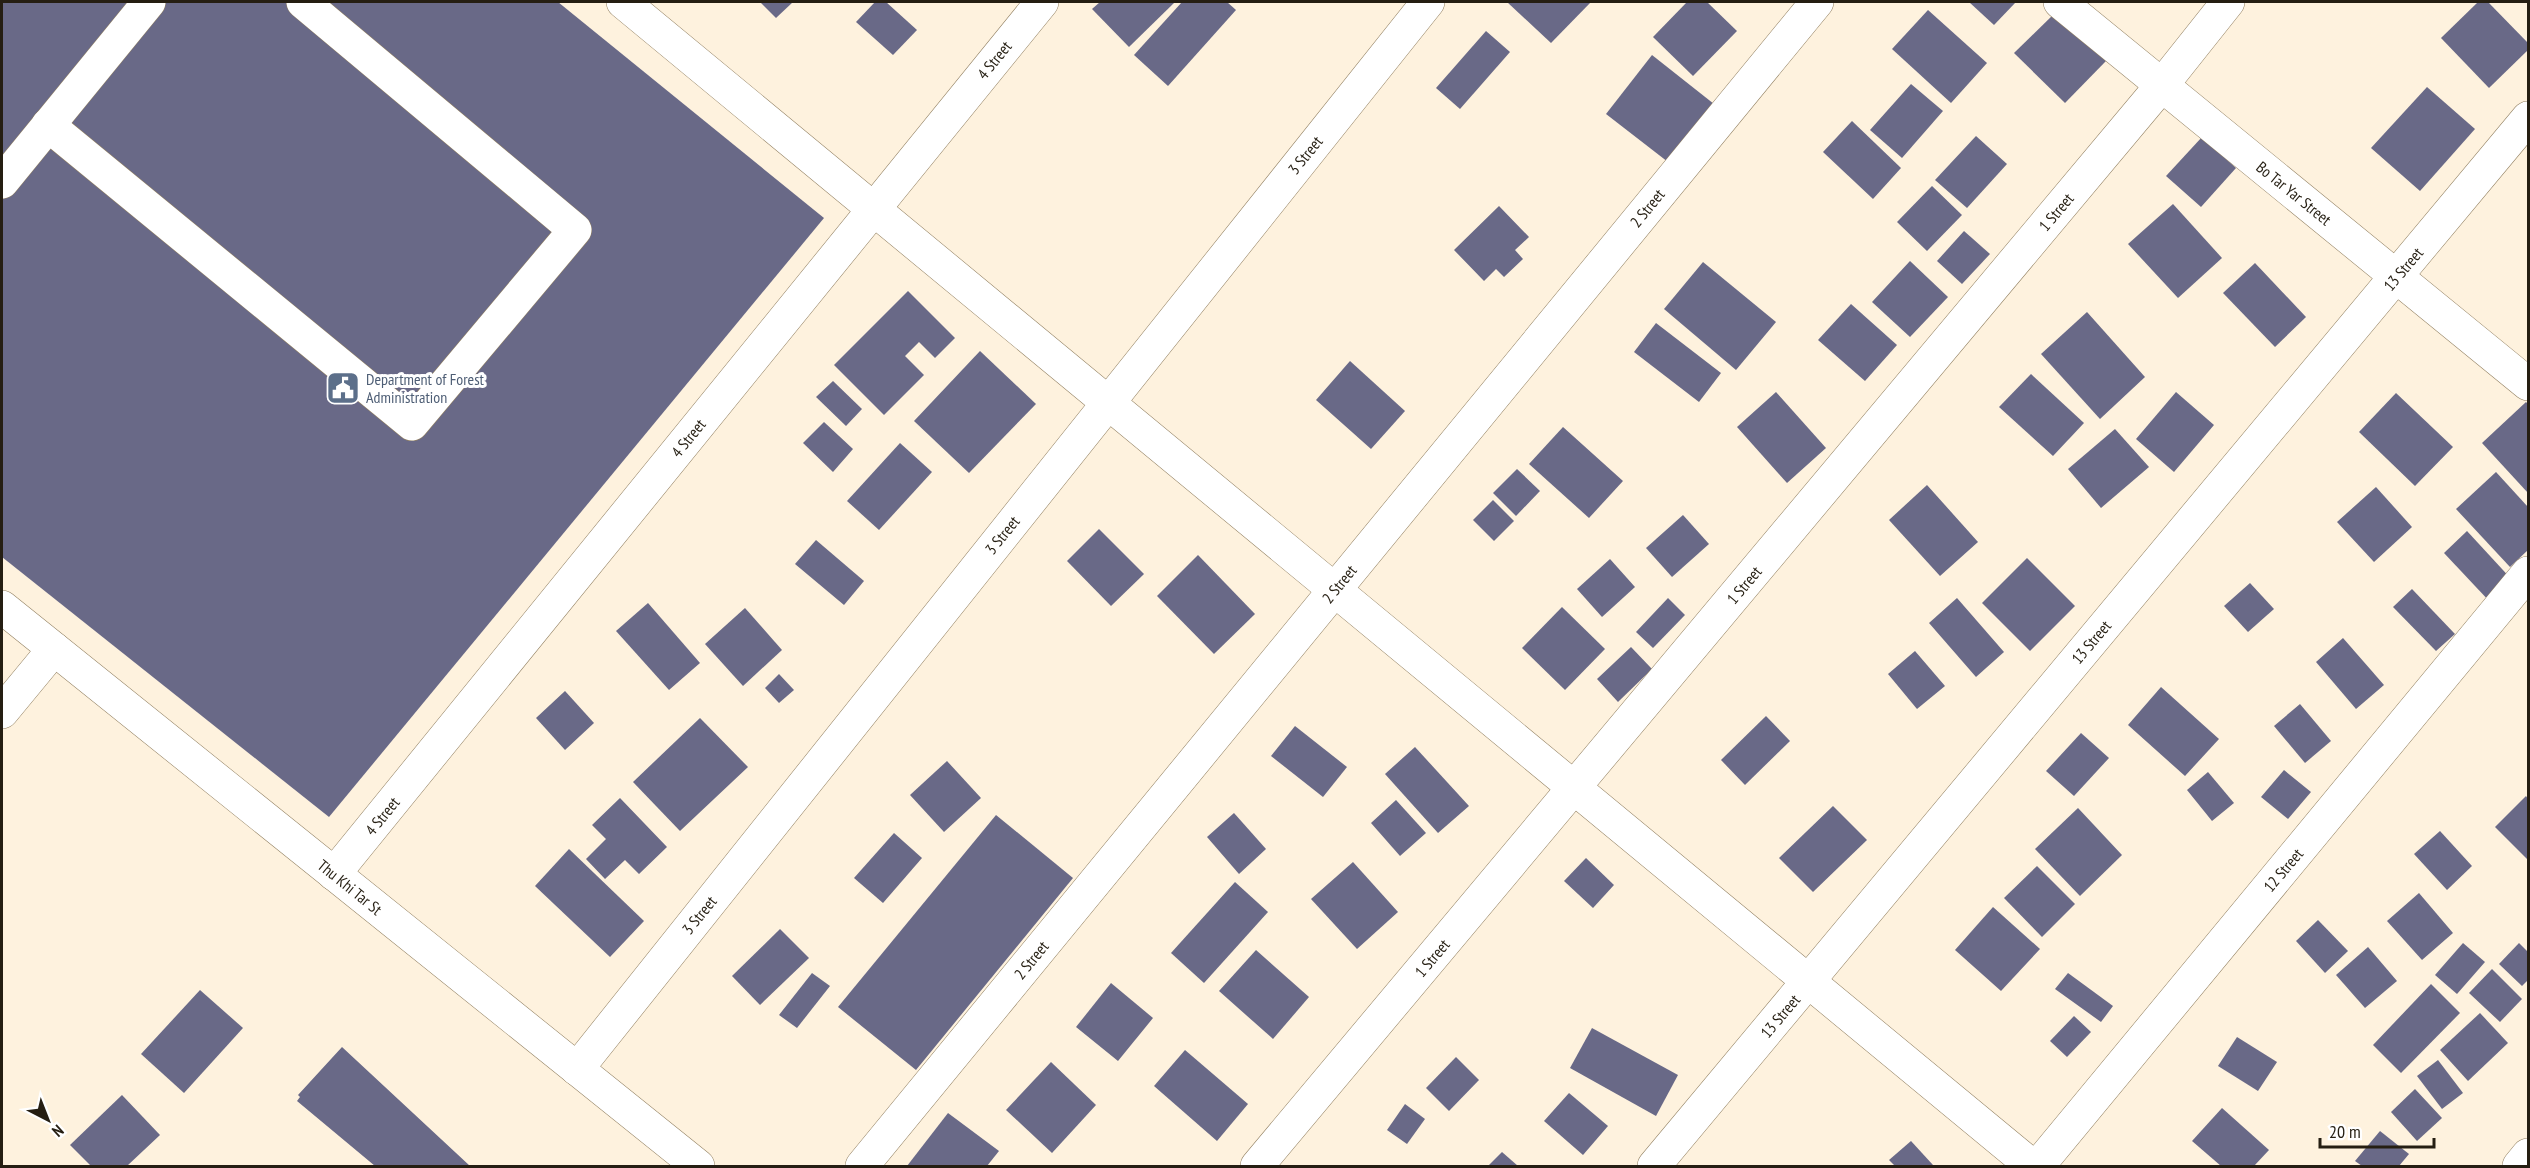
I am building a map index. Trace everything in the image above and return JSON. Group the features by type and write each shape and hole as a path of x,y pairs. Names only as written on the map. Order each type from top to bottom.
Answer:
{"street":[{"path":"2,182 149,2"},
{"path":"48,125 412,424 575,230 303,2"},
{"name":"4 Street","path":"334,874 1042,2"},
{"name":"3 Street","path":"577,1069 1428,2"},
{"name":"2 Street","path":"862,1167 1817,2"},
{"name":"Bo Tar Yar Street","path":"2060,2 2529,384"},
{"name":"1 Street","path":"1257,1167 2162,85 2228,2"},
{"path":"628,3 2032,1167"},
{"name":"13 Street","path":"1654,1167 2529,118"},
{"name":"12 Street","path":"2038,1167 2529,573"},
{"name":"Thu Khi Tar St","path":"2,607 577,1069 689,1164"},
{"path":"2,712 54,649"},
{"path":"2519,1167 2529,1155"}],"building":[{"name":"Department of Forest Administration","path":"2,2 558,2 824,218 329,817 2,557"},
{"path":"760,2 793,2 776,18"},
{"path":"875,2 886,2 917,30 893,55 856,22"},
{"path":"1100,2 1175,2 1129,47 1092,9"},
{"path":"1182,2 1227,2 1236,10 1168,86 1134,55"},
{"path":"1507,2 1591,2 1551,43"},
{"path":"1687,2 1707,2 1737,31 1693,76 1653,37"},
{"path":"1969,2 2016,2 1994,25"},
{"path":"2478,2 2488,2 2528,43 2528,50 2489,88 2441,38"},
{"path":"1928,10 1987,63 1951,103 1892,49"},
{"path":"2056,12 2106,61 2065,103 2014,53"},
{"path":"1486,31 1510,52 1460,109 1436,88"},
{"path":"1652,55 1714,104 1668,162 1606,114"},
{"path":"1911,84 1943,111 1902,158 1870,130"},
{"path":"2427,87 2475,129 2420,191 2371,148"},
{"path":"1852,121 1901,168 1873,199 1823,152"},
{"path":"1976,136 2007,164 1967,208 1935,180"},
{"path":"2202,137 2236,168 2201,207 2166,176"},
{"path":"1932,186 1962,215 1927,251 1897,222"},
{"path":"2173,204 2222,258 2178,298 2128,244"},
{"path":"1499,206 1529,237 1515,250 1523,259 1504,277 1496,269 1484,281 1454,250"},
{"path":"1964,231 1990,254 1962,284 1937,261"},
{"path":"1910,261 1948,297 1910,337 1872,302"},
{"path":"1703,262 1776,322 1736,370 1664,309"},
{"path":"2255,263 2306,317 2275,347 2223,293"},
{"path":"908,291 955,338 935,358 919,342 905,356 924,375 884,415 834,365"},
{"path":"1851,304 1897,345 1865,381 1818,340"},
{"path":"2087,312 2145,377 2100,419 2041,354"},
{"path":"1656,323 1721,373 1699,402 1634,352"},
{"path":"980,351 1036,404 969,473 914,421"},
{"path":"1350,361 1405,411 1371,449 1316,400"},
{"path":"2031,374 2084,423 2053,456 1999,407"},
{"path":"833,381 862,409 846,426 816,397"},
{"path":"1776,392 1826,448 1787,483 1737,427"},
{"path":"2176,392 2214,425 2174,472 2136,439"},
{"path":"2396,393 2453,447 2415,486 2359,432"},
{"path":"2526,402 2528,404 2528,493 2482,443"},
{"path":"824,422 853,449 833,472 803,443"},
{"path":"1563,427 1623,481 1589,518 1529,464"},
{"path":"2115,429 2149,467 2101,508 2068,469"},
{"path":"900,443 932,472 879,530 847,501"},
{"path":"1517,469 1540,491 1516,516 1493,493"},
{"path":"2496,472 2528,507 2528,550 2510,567 2456,509"},
{"path":"1927,485 1978,542 1940,576 1889,520"},
{"path":"2376,487 2412,527 2374,562 2337,522"},
{"path":"1493,500 1514,521 1494,541 1473,520"},
{"path":"1683,515 1709,544 1672,577 1646,548"},
{"path":"1099,529 1144,574 1111,606 1067,561"},
{"path":"2467,531 2514,582 2491,603 2444,553"},
{"path":"816,540 864,581 844,605 795,564"},
{"path":"1198,555 1255,614 1214,654 1157,596"},
{"path":"2027,558 2075,606 2030,651 1982,603"},
{"path":"1610,559 1635,587 1602,617 1577,589"},
{"path":"2250,583 2274,609 2248,632 2224,606"},
{"path":"2412,589 2455,634 2436,651 2393,607"},
{"path":"1668,598 1685,615 1653,648 1636,632"},
{"path":"1957,598 2004,652 1976,677 1929,623"},
{"path":"648,603 700,663 669,690 616,631"},
{"path":"1562,607 1605,649 1565,690 1522,648"},
{"path":"745,608 782,650 743,686 705,644"},
{"path":"2343,638 2384,685 2356,709 2316,662"},
{"path":"1631,647 1652,669 1618,702 1597,679"},
{"path":"1915,651 1945,686 1917,709 1888,674"},
{"path":"779,674 794,690 779,703 765,688"},
{"path":"2161,687 2219,739 2185,776 2128,725"},
{"path":"565,691 594,723 565,750 536,718"},
{"path":"2300,704 2331,741 2305,763 2274,726"},
{"path":"1766,716 1790,741 1745,785 1721,760"},
{"path":"700,718 748,767 680,831 633,782"},
{"path":"1295,726 1347,767 1323,797 1271,756"},
{"path":"2081,733 2109,758 2074,796 2046,771"},
{"path":"1415,747 1469,806 1438,833 1385,774"},
{"path":"947,761 981,798 944,832 910,795"},
{"path":"2284,770 2311,792 2288,819 2261,797"},
{"path":"2208,772 2234,803 2212,821 2187,790"},
{"path":"2526,796 2528,799 2528,860 2495,827"},
{"path":"620,798 667,847 639,874 625,860 605,879 586,859 606,839 592,825"},
{"path":"1396,800 1426,833 1400,856 1371,823"},
{"path":"1833,806 1867,840 1813,892 1779,858"},
{"path":"2078,808 2122,855 2080,896 2035,849"},
{"path":"1234,813 1266,849 1239,874 1207,837"},
{"path":"996,815 1073,878 916,1070 838,1007"},
{"path":"2440,831 2472,866 2447,890 2414,854"},
{"path":"894,833 922,858 883,903 854,878"},
{"path":"569,849 644,921 610,957 535,886"},
{"path":"1586,858 1614,885 1593,908 1564,881"},
{"path":"1353,862 1398,912 1357,949 1311,899"},
{"path":"2037,866 2075,904 2042,937 2004,898"},
{"path":"1235,882 1268,912 1204,983 1171,953"},
{"path":"2419,893 2453,933 2422,960 2387,921"},
{"path":"1993,907 2040,949 2001,991 1955,950"},
{"path":"2318,920 2348,951 2325,973 2296,941"},
{"path":"780,929 809,958 760,1005 732,976"},
{"path":"2463,943 2485,962 2457,994 2435,975"},
{"path":"2519,943 2528,952 2528,980 2522,986 2499,964"},
{"path":"2368,947 2397,981 2365,1008 2336,975"},
{"path":"1256,950 1309,997 1273,1039 1219,991"},
{"path":"2492,969 2522,999 2500,1022 2469,993"},
{"path":"812,973 830,986 797,1028 779,1015"},
{"path":"2068,973 2113,1006 2101,1022 2055,989"},
{"path":"1111,983 1153,1018 1118,1061 1076,1027"},
{"path":"2431,984 2460,1013 2401,1073 2373,1045"},
{"path":"200,990 243,1028 184,1093 141,1054"},
{"path":"2480,1013 2508,1043 2468,1081 2440,1050"},
{"path":"2074,1016 2091,1032 2067,1057 2050,1041"},
{"path":"1592,1028 1678,1075 1656,1116 1570,1068"},
{"path":"2237,1037 2277,1062 2258,1091 2218,1066"},
{"path":"342,1047 470,1166 375,1166 297,1101 300,1097 298,1095"},
{"path":"1185,1050 1248,1104 1217,1141 1154,1086"},
{"path":"1456,1057 1479,1080 1449,1111 1426,1088"},
{"path":"2438,1060 2463,1093 2442,1109 2417,1076"},
{"path":"1051,1062 1096,1105 1052,1153 1006,1110"},
{"path":"2415,1089 2442,1118 2417,1141 2391,1112"},
{"path":"1569,1093 1608,1126 1583,1155 1544,1121"},
{"path":"122,1095 160,1135 127,1166 91,1166 70,1145"},
{"path":"1405,1104 1425,1119 1407,1144 1387,1130"},
{"path":"2222,1108 2269,1150 2254,1166 2221,1166 2192,1141"},
{"path":"948,1113 999,1151 987,1166 907,1166"},
{"path":"2380,1131 2409,1154 2399,1166 2362,1166 2355,1161"},
{"path":"1911,1141 1932,1166 1895,1166 1889,1160"},
{"path":"1502,1152 1518,1166 1488,1166"}],"place":[{"name":"Department of Forest Administration","path":"343,388"}]}
